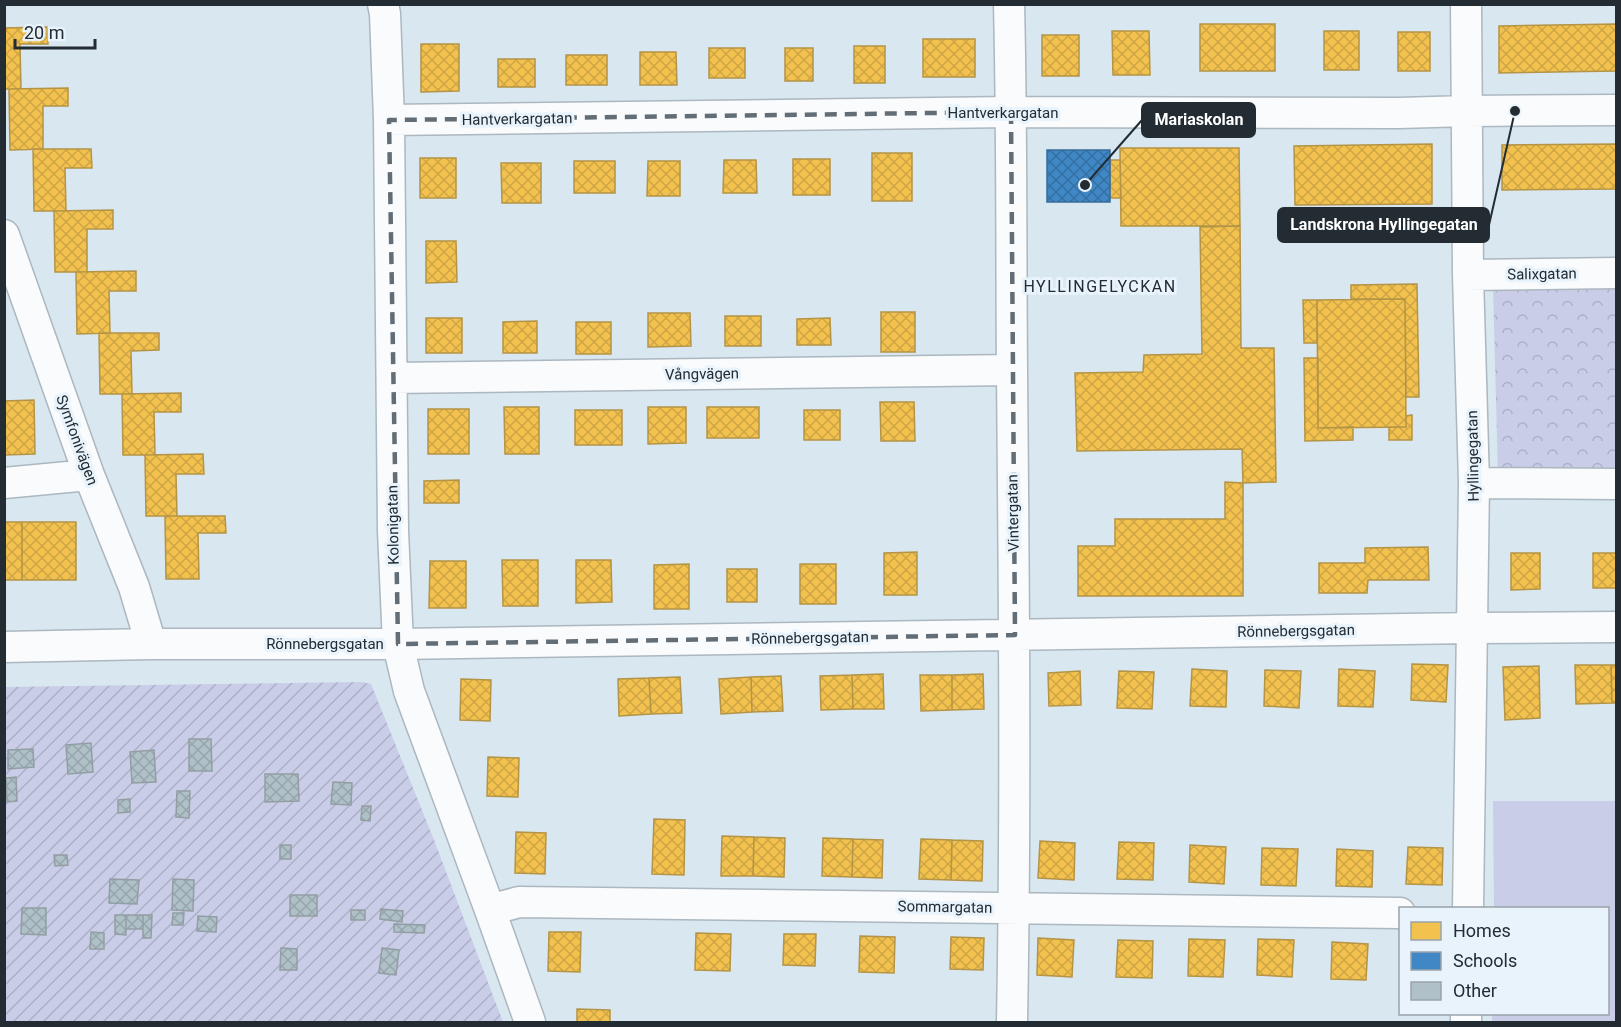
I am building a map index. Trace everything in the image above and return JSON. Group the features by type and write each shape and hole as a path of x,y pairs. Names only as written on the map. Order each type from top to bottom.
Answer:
{"street":[{"name":"Kolonigatan","path":"383,4 389,120 393,531 398,644 409,691 530,1023"},
{"name":"Vintergatan","path":"1009,4 1015,635 1012,1023"},
{"name":"Hyllingegatan","path":"1466,4 1468,274 1474,483 1468,907"},
{"name":"Hantverkargatan","path":"389,120 1011,112 1399,113 1617,110"},
{"name":"Symfonivägen","path":"4,235 89,475 134,587 151,644"},
{"name":"Salixgatan","path":"1468,274 1617,273"},
{"name":"Vångvägen","path":"392,378 1012,370"},
{"path":"4,483 89,475"},
{"path":"1474,483 1617,484"},
{"name":"Rönnebergsgatan","path":"4,647 151,644 398,644 1617,627"},
{"name":"Sommargatan","path":"490,910 519,902 1399,913"}],"highlighted area":[{"path":"1011,112 1015,635 398,644 389,120"}],"green space":[{"path":"1616,286 1616,474 1498,474 1493,287"},
{"path":"361,682 371,684 434,840 503,1022 5,1022 4,687"},
{"path":"1493,801 1616,801 1616,1022 1492,1022 1492,1015 1609,1015 1609,907 1494,907"}],"building: Homes":[{"path":"1200,24 1275,24 1275,71 1200,71"},
{"path":"1616,24 1616,71 1499,73 1499,26"},
{"path":"47,27 48,44 20,44 21,89 4,89 4,28"},
{"path":"1112,31 1149,31 1150,75 1113,75"},
{"path":"1324,31 1359,31 1359,70 1324,70"},
{"path":"1398,32 1430,32 1430,71 1398,71"},
{"path":"1042,35 1079,35 1079,76 1042,76"},
{"path":"923,39 975,39 975,77 923,77"},
{"path":"421,44 459,44 459,91 421,92"},
{"path":"854,46 885,46 885,83 854,83"},
{"path":"709,48 745,48 745,78 709,78"},
{"path":"785,48 813,48 813,81 785,81"},
{"path":"640,52 676,52 677,85 640,85"},
{"path":"566,55 607,55 607,85 566,85"},
{"path":"498,59 535,59 535,87 498,87"},
{"path":"68,88 68,106 43,106 43,149 10,150 9,89"},
{"path":"1432,144 1432,204 1295,205 1294,146"},
{"path":"1616,144 1616,189 1502,190 1502,145"},
{"path":"1120,148 1239,148 1240,226 1121,226"},
{"path":"33,149 91,149 92,168 65,168 66,211 34,211"},
{"path":"872,153 912,153 912,201 872,201"},
{"path":"420,158 456,158 456,198 420,198"},
{"path":"793,159 830,159 830,195 793,195"},
{"path":"724,160 756,160 757,193 723,193"},
{"path":"1110,160 1120,160 1121,198 1110,198"},
{"path":"574,161 615,161 615,193 574,193"},
{"path":"648,161 680,161 680,196 647,196"},
{"path":"501,163 541,163 541,203 502,203"},
{"path":"113,210 113,229 87,229 87,272 55,272 54,211"},
{"path":"1240,226 1241,348 1274,348 1276,482 1243,483 1242,449 1077,451 1075,373 1143,372 1144,355 1202,354 1200,227"},
{"path":"426,241 456,241 457,282 426,283"},
{"path":"136,271 136,291 109,291 110,333 77,334 76,272"},
{"path":"1417,284 1419,397 1406,397 1405,299 1351,299 1351,285"},
{"path":"1405,299 1406,427 1318,428 1317,300"},
{"path":"1303,300 1317,300 1317,343 1304,343"},
{"path":"881,312 915,312 915,352 881,352"},
{"path":"648,313 690,313 691,346 648,347"},
{"path":"725,316 761,316 761,346 725,346"},
{"path":"426,318 462,318 462,353 426,353"},
{"path":"830,318 831,345 797,345 797,319"},
{"path":"537,321 537,353 503,353 503,322"},
{"path":"576,322 611,322 611,354 576,354"},
{"path":"99,333 159,333 159,350 131,351 132,394 100,394"},
{"path":"1304,358 1318,358 1318,428 1353,427 1353,440 1305,441"},
{"path":"181,393 181,412 154,412 155,455 123,455 122,394"},
{"path":"34,400 35,454 4,455 4,401"},
{"path":"880,402 914,402 915,441 881,441"},
{"path":"504,407 539,407 539,454 505,454"},
{"path":"648,407 686,407 686,443 648,444"},
{"path":"707,407 759,407 759,438 707,438"},
{"path":"428,409 469,409 469,454 428,454"},
{"path":"575,410 622,410 622,445 575,445"},
{"path":"804,410 840,410 840,440 804,440"},
{"path":"1412,415 1412,440 1389,440 1389,427 1406,427 1406,416"},
{"path":"203,454 204,474 176,474 177,516 146,516 145,455"},
{"path":"459,480 459,503 424,503 424,481"},
{"path":"1225,482 1243,483 1243,596 1078,596 1078,546 1115,546 1115,519 1225,519"},
{"path":"165,516 225,516 226,533 198,533 199,579 166,579"},
{"path":"4,522 22,522 22,580 4,580"},
{"path":"22,522 76,522 76,580 22,580"},
{"path":"1428,547 1429,580 1368,580 1367,593 1319,593 1319,563 1365,563 1365,548"},
{"path":"917,552 917,595 884,595 884,553"},
{"path":"1511,553 1540,553 1540,589 1511,590"},
{"path":"1593,553 1616,553 1616,588 1593,588"},
{"path":"502,560 538,560 538,606 503,606"},
{"path":"576,560 611,560 612,602 576,603"},
{"path":"430,561 466,561 466,608 429,608"},
{"path":"689,564 689,609 654,609 654,565"},
{"path":"800,564 836,564 836,604 800,604"},
{"path":"727,569 757,569 757,602 727,602"},
{"path":"1412,664 1448,665 1446,702 1411,700"},
{"path":"1575,665 1611,665 1612,703 1576,704"},
{"path":"1611,665 1616,665 1616,703 1612,703"},
{"path":"1539,666 1540,718 1505,720 1503,667"},
{"path":"1192,669 1227,671 1226,707 1190,706"},
{"path":"1339,669 1375,671 1373,707 1338,706"},
{"path":"1265,670 1301,671 1299,708 1264,706"},
{"path":"1080,671 1081,705 1049,706 1048,673"},
{"path":"1119,671 1154,672 1152,709 1117,708"},
{"path":"883,674 884,709 853,709 852,675"},
{"path":"983,674 984,709 952,710 952,675"},
{"path":"852,675 853,709 821,710 820,676"},
{"path":"920,675 952,675 952,710 921,711"},
{"path":"781,676 783,711 752,712 751,677"},
{"path":"680,677 682,713 651,714 649,678"},
{"path":"751,677 752,712 721,714 719,679"},
{"path":"649,678 651,714 619,716 618,679"},
{"path":"461,679 491,680 490,721 460,720"},
{"path":"488,757 519,758 518,797 487,796"},
{"path":"654,819 685,820 684,875 652,874"},
{"path":"516,832 546,833 545,874 515,873"},
{"path":"722,836 754,837 753,876 721,876"},
{"path":"754,837 785,838 784,877 753,876"},
{"path":"823,838 853,839 852,877 822,876"},
{"path":"853,839 883,840 882,878 852,877"},
{"path":"921,839 952,840 951,880 919,879"},
{"path":"952,840 983,841 982,881 951,880"},
{"path":"1040,841 1075,843 1074,880 1038,878"},
{"path":"1119,842 1154,843 1153,880 1117,879"},
{"path":"1190,845 1226,847 1224,884 1189,882"},
{"path":"1408,847 1443,848 1442,885 1406,884"},
{"path":"1262,848 1298,849 1296,886 1261,885"},
{"path":"1337,849 1373,851 1372,887 1336,886"},
{"path":"549,932 581,932 580,972 548,971"},
{"path":"696,933 731,934 730,971 695,970"},
{"path":"784,934 816,934 815,966 783,965"},
{"path":"860,936 895,937 894,973 859,972"},
{"path":"951,937 984,938 983,970 950,969"},
{"path":"1038,938 1074,940 1072,977 1037,975"},
{"path":"1189,939 1225,940 1223,977 1188,976"},
{"path":"1258,939 1294,940 1292,977 1257,975"},
{"path":"1118,940 1153,941 1152,978 1116,977"},
{"path":"1332,942 1368,944 1366,980 1331,979"},
{"path":"577,1009 610,1010 610,1022 577,1022"}],"building: Schools":[{"path":"1047,150 1110,150 1110,202 1047,202"}],"building: Other":[{"path":"189,739 211,739 212,771 189,771"},
{"path":"91,743 93,772 68,774 66,745"},
{"path":"33,749 34,767 8,769 8,750"},
{"path":"154,750 156,782 132,783 130,752"},
{"path":"265,774 298,774 299,801 265,802"},
{"path":"16,777 17,801 7,802 6,778"},
{"path":"333,782 352,783 351,805 331,804"},
{"path":"177,791 190,791 189,818 176,817"},
{"path":"130,799 130,812 118,813 118,800"},
{"path":"362,806 371,806 370,821 361,820"},
{"path":"280,845 291,845 291,859 280,859"},
{"path":"54,855 67,855 68,865 55,866"},
{"path":"110,879 139,880 137,904 109,903"},
{"path":"173,879 194,880 193,911 172,910"},
{"path":"290,895 317,895 317,916 290,916"},
{"path":"22,908 46,908 46,935 21,934"},
{"path":"381,909 403,911 402,922 380,919"},
{"path":"351,910 365,910 365,920 351,920"},
{"path":"173,913 184,913 183,925 172,925"},
{"path":"115,915 126,915 126,935 115,934"},
{"path":"126,915 143,915 143,929 126,929"},
{"path":"143,915 152,915 151,938 143,938"},
{"path":"198,916 217,917 216,932 197,931"},
{"path":"394,924 425,925 424,933 394,932"},
{"path":"91,932 104,933 104,949 90,949"},
{"path":"281,948 297,949 297,970 280,970"},
{"path":"382,948 399,950 396,975 379,973"}],"place":[{"name":"Landskrona Hyllingegatan","path":"1515,111"},
{"name":"Mariaskolan","path":"1085,185"}],"district":[{"name":"HYLLINGELYCKAN","path":"1100,286"}]}
